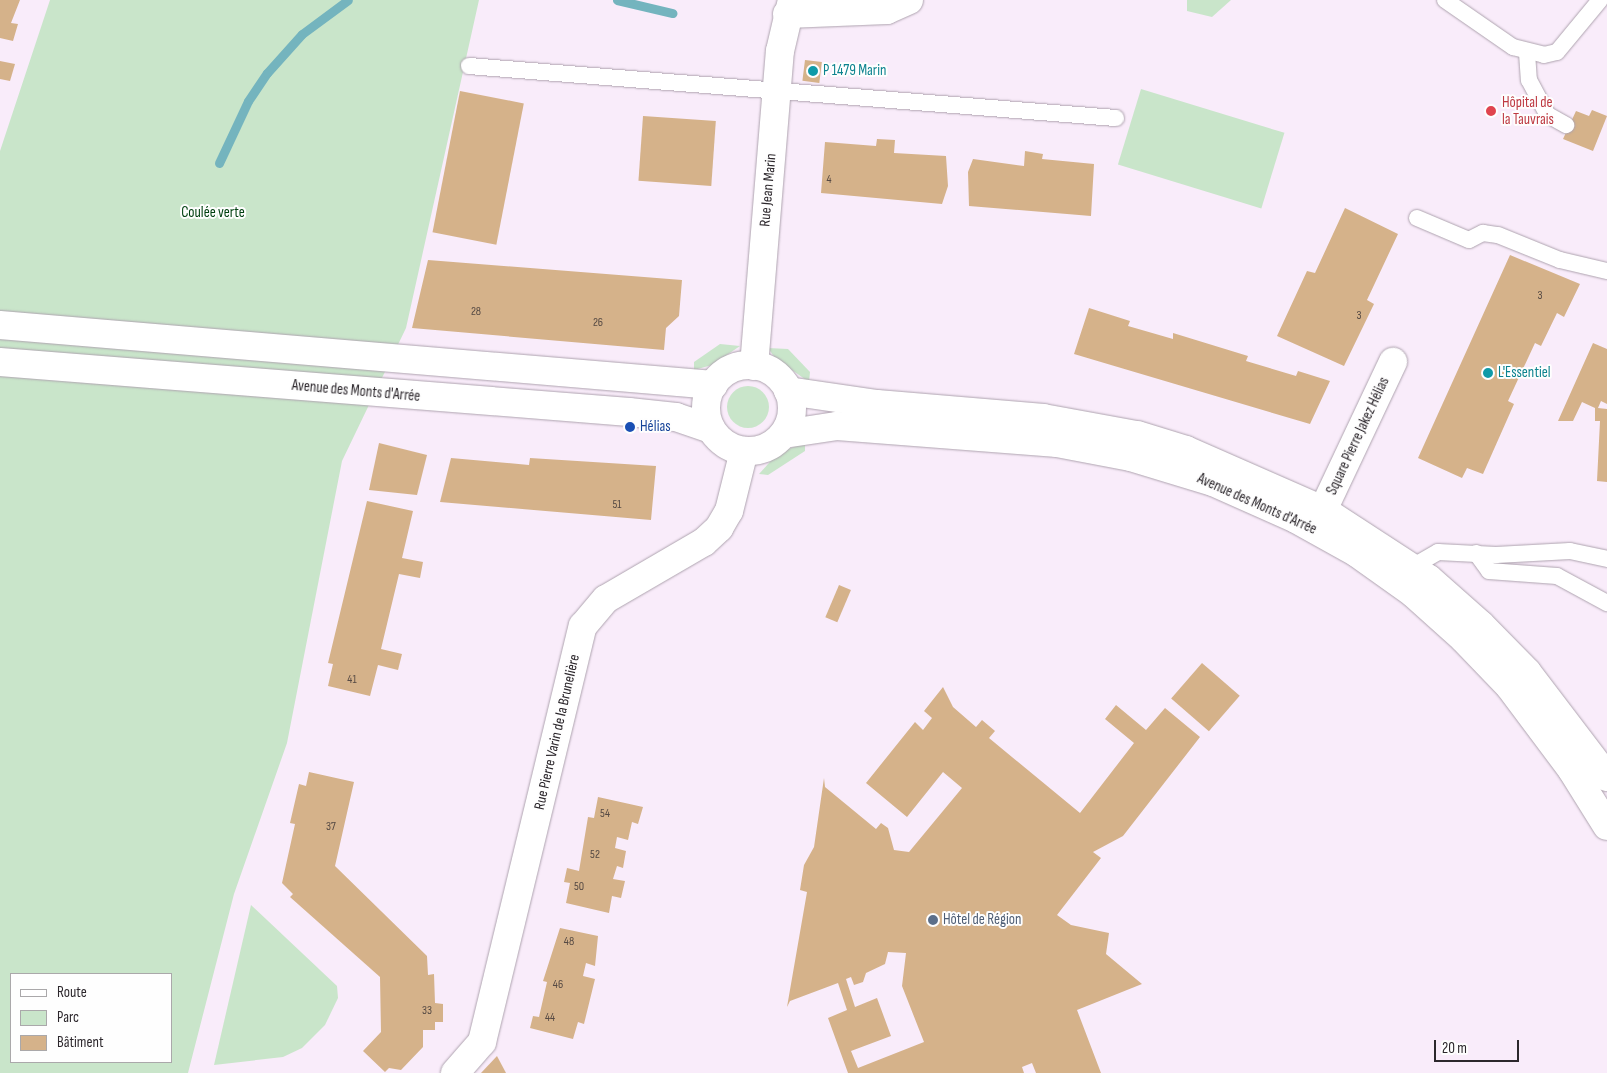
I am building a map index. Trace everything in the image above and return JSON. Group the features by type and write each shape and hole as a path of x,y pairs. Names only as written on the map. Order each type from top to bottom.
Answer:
{"street":[{"name":"Rue Jean Marin","path":"754,366 777,91 790,7 867,12 887,10 909,0"},
{"path":"0,325 712,386"},
{"name":"Avenue des Monts d'Arrée","path":"0,362 629,412 676,417 711,429"},
{"name":"Square Pierre Jakez Hélias","path":"1324,510 1393,362"},
{"path":"754,366 774,374 788,391 792,413 784,434 766,448 744,451 724,444 711,429 706,407 712,386 730,370 754,366"},
{"name":"Avenue des Monts d'Arrée","path":"788,391 877,404 1043,418 1137,435 1203,457 1324,510 1412,567 1481,625 1527,672 1606,771"},
{"name":"Avenue des Monts d'Arrée","path":"784,434 837,426 1057,444 1131,457 1213,482 1296,519 1357,553 1413,593 1464,639 1515,694 1572,770 1607,826"},
{"name":"Rue Pierre Varin de la Brunelière","path":"455,1073 482,1042 583,626 606,599 704,542 719,528 729,511 744,451"}],"lane":[{"path":"1445,0 1513,47 1527,53 1557,52 1600,0"},
{"path":"1527,53 1529,80 1548,115 1566,125"},
{"path":"469,66 1116,118"},
{"path":"1416,218 1469,240 1483,233 1498,234 1560,260 1607,271"},
{"path":"1412,567 1438,552 1476,554 1570,551 1607,558"},
{"path":"1476,554 1489,570 1557,576 1607,603"}],"green space":[{"name":"Coulée verte","path":"50,0 479,0 406,328 342,461 287,743 234,894 188,1073 0,1073 0,151"},
{"path":"1187,0 1231,0 1212,17 1187,11"},
{"path":"1141,89 1284,133 1261,208 1118,165"},
{"path":"720,344 740,346 712,365 694,370 694,362"},
{"path":"768,348 788,349 810,372 809,382 775,358"},
{"path":"744,386 752,386 763,392 769,407 763,422 752,428 744,428 733,422 727,411 727,403 733,392"},
{"path":"805,442 805,451 768,475 759,474 777,454"},
{"path":"251,905 337,986 338,998 325,1025 302,1048 283,1057 214,1065"}],"building":[{"path":"0,0 20,0 11,23 18,24 13,41 0,38"},
{"name":"P 1479 Marin","path":"805,60 822,62 819,83 802,81"},
{"path":"0,61 15,64 10,81 0,79"},
{"path":"460,91 524,103 496,245 433,232"},
{"path":"1592,110 1607,116 1593,151 1563,139 1576,111 1589,116"},
{"path":"643,116 716,121 711,186 638,181"},
{"path":"877,139 895,140 894,153 946,156 948,186 942,204 821,193 825,142 876,146"},
{"path":"1025,151 1043,154 1042,159 1094,164 1091,216 969,206 968,172 973,159 1024,166"},
{"path":"1345,208 1398,234 1367,300 1374,304 1344,366 1277,336 1307,271 1315,273"},
{"name":"L'Essentiel","path":"1510,255 1580,284 1564,317 1557,313 1541,346 1535,343 1508,401 1514,404 1483,474 1467,468 1462,478 1418,458"},
{"path":"428,260 682,280 679,316 666,328 664,350 412,328"},
{"path":"1089,308 1130,321 1128,326 1173,339 1173,333 1248,356 1246,361 1296,376 1298,371 1330,381 1310,424 1074,354"},
{"path":"1593,343 1607,349 1607,404 1601,401 1598,408 1607,409 1607,482 1597,481 1600,421 1595,421 1595,408 1582,402 1573,421 1558,421"},
{"path":"379,443 427,455 417,495 369,490"},
{"path":"451,458 529,465 530,458 656,466 651,520 440,502"},
{"path":"367,501 413,511 402,558 423,562 420,578 399,574 381,649 402,654 398,670 378,665 370,696 328,686 333,664 328,663"},
{"path":"839,585 851,590 837,622 825,617"},
{"path":"1202,663 1240,696 1209,731 1171,698"},
{"name":"Hôtel de Région","path":"943,687 953,707 976,727 982,720 995,731 989,738 1080,813 1134,743 1105,719 1116,705 1146,730 1165,708 1200,737 1123,836 1093,852 1101,858 1057,915 1071,925 1109,933 1106,954 1142,984 1077,1010 1101,1073 1036,1073 1032,1063 1022,1067 1024,1073 848,1073 828,1018 847,1010 838,983 790,1001 787,1007 807,892 800,890 804,865 814,847 824,778 825,787 876,829 881,823 888,828 894,850 909,852 962,788 943,772 907,817 866,783 915,722 923,730 932,718 924,711","holes":["888,952 906,953 902,986 924,1042 858,1068 851,1051 891,1036 877,998 855,1007 846,979 851,977 854,985 863,982 866,973 885,964"]},
{"path":"309,772 354,782 335,866 427,956 428,975 434,974 435,1003 443,1004 443,1022 435,1022 435,1030 423,1030 423,1047 401,1070 389,1068 385,1072 363,1051 381,1032 380,977 290,897 293,894 282,883 295,824 290,823 299,784 306,786"},
{"path":"598,797 643,807 638,824 632,822 628,840 617,837 615,848 626,851 623,868 617,866 613,879 625,881 621,898 612,896 609,913 566,903 570,883 564,882 567,868 579,871 588,817 594,818"},
{"path":"560,928 598,936 595,966 586,963 583,976 595,979 584,1024 578,1022 573,1039 530,1028 533,1016 539,1017 547,982 543,981"},
{"path":"497,1056 506,1073 481,1073"}],"waterway":[{"path":"219,163 248,101 267,73 302,34 348,0"},
{"path":"617,0 672,13"}],"place":[{"name":"P 1479 Marin","path":"813,71"},
{"name":"Hôpital de la Tauvrais","path":"1491,111"},
{"name":"L'Essentiel","path":"1488,373"},
{"name":"Hélias","path":"630,427"},
{"name":"Hôtel de Région","path":"933,920"}]}
